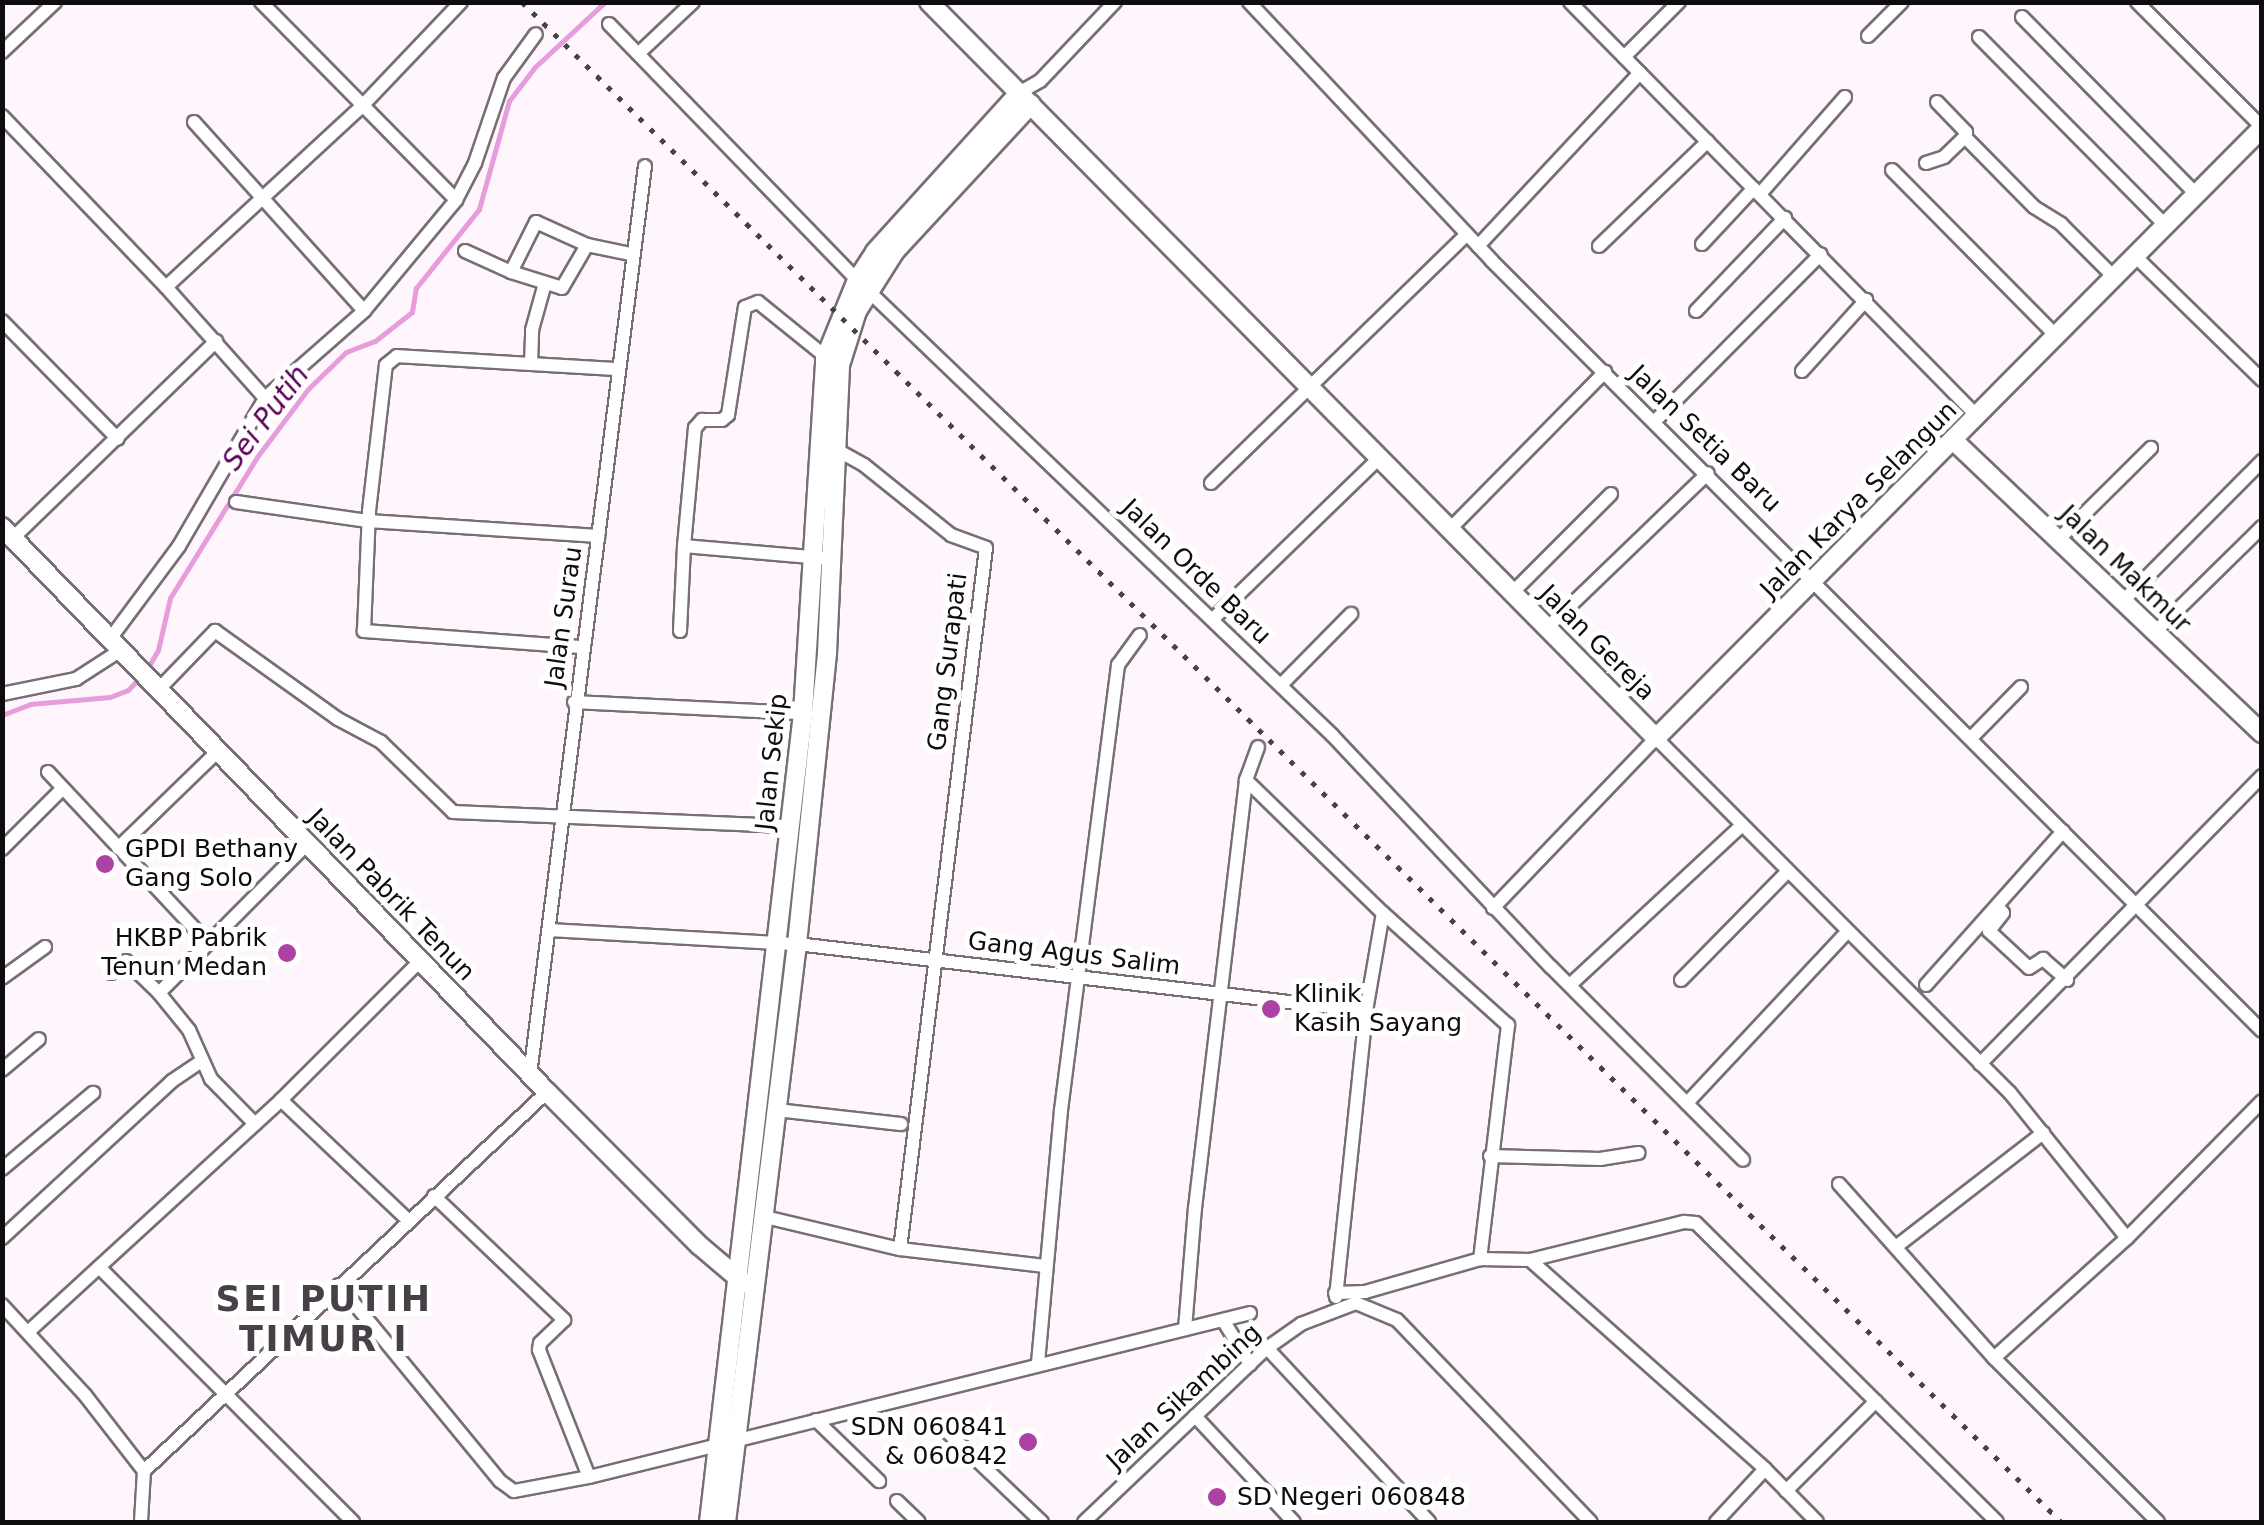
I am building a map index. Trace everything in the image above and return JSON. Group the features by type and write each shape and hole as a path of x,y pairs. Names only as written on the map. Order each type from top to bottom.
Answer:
{"street":[{"path":"2,52 54,2"},
{"path":"261,2 456,200"},
{"path":"166,287 362,105 461,2"},
{"path":"638,54 693,2"},
{"name":"Jalan Gereja","path":"929,2 1980,1064 2043,1133 2127,1238"},
{"name":"Jalan Sekip","path":"744,1284 761,1216 797,944 824,558 832,362 875,252 1115,2"},
{"name":"Jalan Setia Baru","path":"1249,2 1478,246 1816,580 2262,1031"},
{"path":"1570,2 1977,416"},
{"path":"1624,57 1679,2"},
{"path":"1868,36 1902,2"},
{"path":"2137,2 2262,127"},
{"path":"2022,17 2198,194"},
{"name":"Jalan Orde Baru","path":"609,24 863,285 1280,685 1493,908 1743,1160"},
{"path":"2,694 76,679 120,649 265,398 364,311 456,200 476,162 504,78 536,34"},
{"path":"1979,37 2166,227"},
{"path":"1478,246 1640,74"},
{"path":"1702,244 1845,97"},
{"path":"1937,102 1964,130 1965,137 2034,207 2062,224 2115,278"},
{"path":"2,116 166,287 265,398"},
{"path":"194,122 364,311"},
{"name":"Jalan Karya Selangun","path":"1493,908 1656,738 2058,337 2262,127"},
{"path":"1926,163 1944,157 1965,137"},
{"path":"1600,246 1708,141"},
{"name":"Jalan Surau","path":"530,1075 551,930 574,702 645,166"},
{"path":"1892,170 2058,337"},
{"path":"1696,311 1785,218"},
{"path":"511,272 536,222 587,245 631,254"},
{"path":"1211,483 1467,234"},
{"path":"465,251 511,272 566,286 587,245"},
{"path":"1655,421 1820,254"},
{"path":"2136,258 2262,380"},
{"path":"531,364 532,330 545,282"},
{"path":"680,631 695,428 702,420 722,420 728,415 744,307 752,300 758,302 832,362"},
{"path":"1802,371 1866,300"},
{"path":"2,322 118,439"},
{"path":"8,532 118,439 216,341"},
{"path":"581,647 369,635 362,627 368,521 388,361 396,356 618,369"},
{"name":"Jalan Sekip","path":"709,1522 726,1442 803,713 837,450 832,362"},
{"path":"1450,528 1605,372"},
{"name":"Jalan Makmur","path":"1954,440 2262,733"},
{"path":"2058,540 2150,448"},
{"name":"Gang Surapati","path":"837,450 864,465 951,534 986,548 933,960"},
{"path":"1214,619 1379,458"},
{"path":"2122,602 2262,461"},
{"path":"1548,628 1708,473"},
{"path":"1512,593 1612,494"},
{"path":"236,502 368,521 599,536"},
{"path":"2155,632 2262,526"},
{"name":"Jalan Pabrik Tenun","path":"8,532 418,962 744,1284"},
{"path":"684,546 824,558"},
{"path":"1280,685 1350,614"},
{"path":"154,684 215,631 338,718 381,742 453,812 791,826"},
{"path":"1038,1363 1044,1266 1118,665 1140,635"},
{"path":"1972,737 2022,687"},
{"path":"574,702 803,713"},
{"path":"1185,1329 1246,780 1258,747"},
{"path":"118,848 218,751"},
{"path":"48,772 207,942"},
{"path":"1980,1064 2262,776"},
{"path":"1246,780 1383,913 1508,1024 1480,1259"},
{"path":"2,849 62,788"},
{"path":"1570,985 1741,826"},
{"path":"1926,985 2063,830"},
{"path":"158,993 307,844"},
{"path":"1681,980 1787,872"},
{"path":"1998,906 2003,913 1989,931 2028,968 2042,959 2066,980"},
{"path":"1383,913 1366,1011 1336,1310 1359,1304 1397,1320 1591,1522"},
{"name":"Gang Agus Salim","path":"551,930 778,942 1366,1011"},
{"path":"1688,1103 1846,932"},
{"path":"2,978 45,948"},
{"path":"900,1249 933,960"},
{"path":"111,973 126,961 158,993 189,1030 211,1079 255,1124"},
{"path":"28,1332 282,1100 418,962"},
{"path":"2,1070 39,1039"},
{"path":"2,1238 172,1081 202,1061"},
{"path":"141,1522 144,1471 547,1092"},
{"path":"2,1169 93,1093"},
{"path":"282,1100 408,1220"},
{"path":"1994,1358 2127,1238 2262,1100"},
{"path":"776,1110 901,1124"},
{"path":"1897,1246 1974,1182 2043,1133"},
{"path":"1490,1156 1600,1159 1638,1153"},
{"path":"1839,1184 1994,1358 2158,1522"},
{"path":"434,1196 564,1320 540,1343 540,1350 589,1478"},
{"path":"761,1216 900,1249 1044,1266"},
{"path":"1335,1293 1365,1292 1480,1259 1530,1260 1684,1222 1701,1228 1997,1522"},
{"path":"1530,1260 1818,1522"},
{"path":"99,1267 353,1522"},
{"path":"339,1286 514,1491 589,1478 1250,1313"},
{"name":"Jalan Sikambing","path":"1084,1522 1267,1348 1301,1324 1336,1310"},
{"path":"5,1312 28,1332 144,1471"},
{"path":"1223,1320 1250,1364"},
{"path":"1267,1348 1430,1522"},
{"path":"1786,1491 1876,1402"},
{"path":"1196,1416 1294,1522"},
{"path":"816,1420 879,1482"},
{"path":"940,1425 1042,1522"},
{"name":"Jalan Sekip","path":"726,1442 726,1522"},
{"path":"1716,1522 1765,1470"},
{"path":"897,1501 918,1522"},
{"path":"1096,1510 1108,1522"}],"waterway":[{"name":"Sei Putih","path":"147,669 158,650 170,598 257,457 308,389 346,352 375,341 412,312 416,288 479,209 509,101 535,67 605,2"},
{"name":"Sei Putih","path":"2,715 30,704 110,697 128,690 140,677"}],"railway":[{"path":"522,2 2061,1522"}],"place":[{"name":"GPDI Bethany Gang Solo","path":"105,864"},
{"name":"HKBP Pabrik Tenun Medan","path":"287,953"},
{"name":"Klinik Kasih Sayang","path":"1271,1009"},
{"name":"SDN 060841 & 060842","path":"1028,1442"},
{"name":"SD Negeri 060848","path":"1217,1497"}],"district":[{"name":"SEI PUTIH TIMUR I","path":"324,1319"}]}
